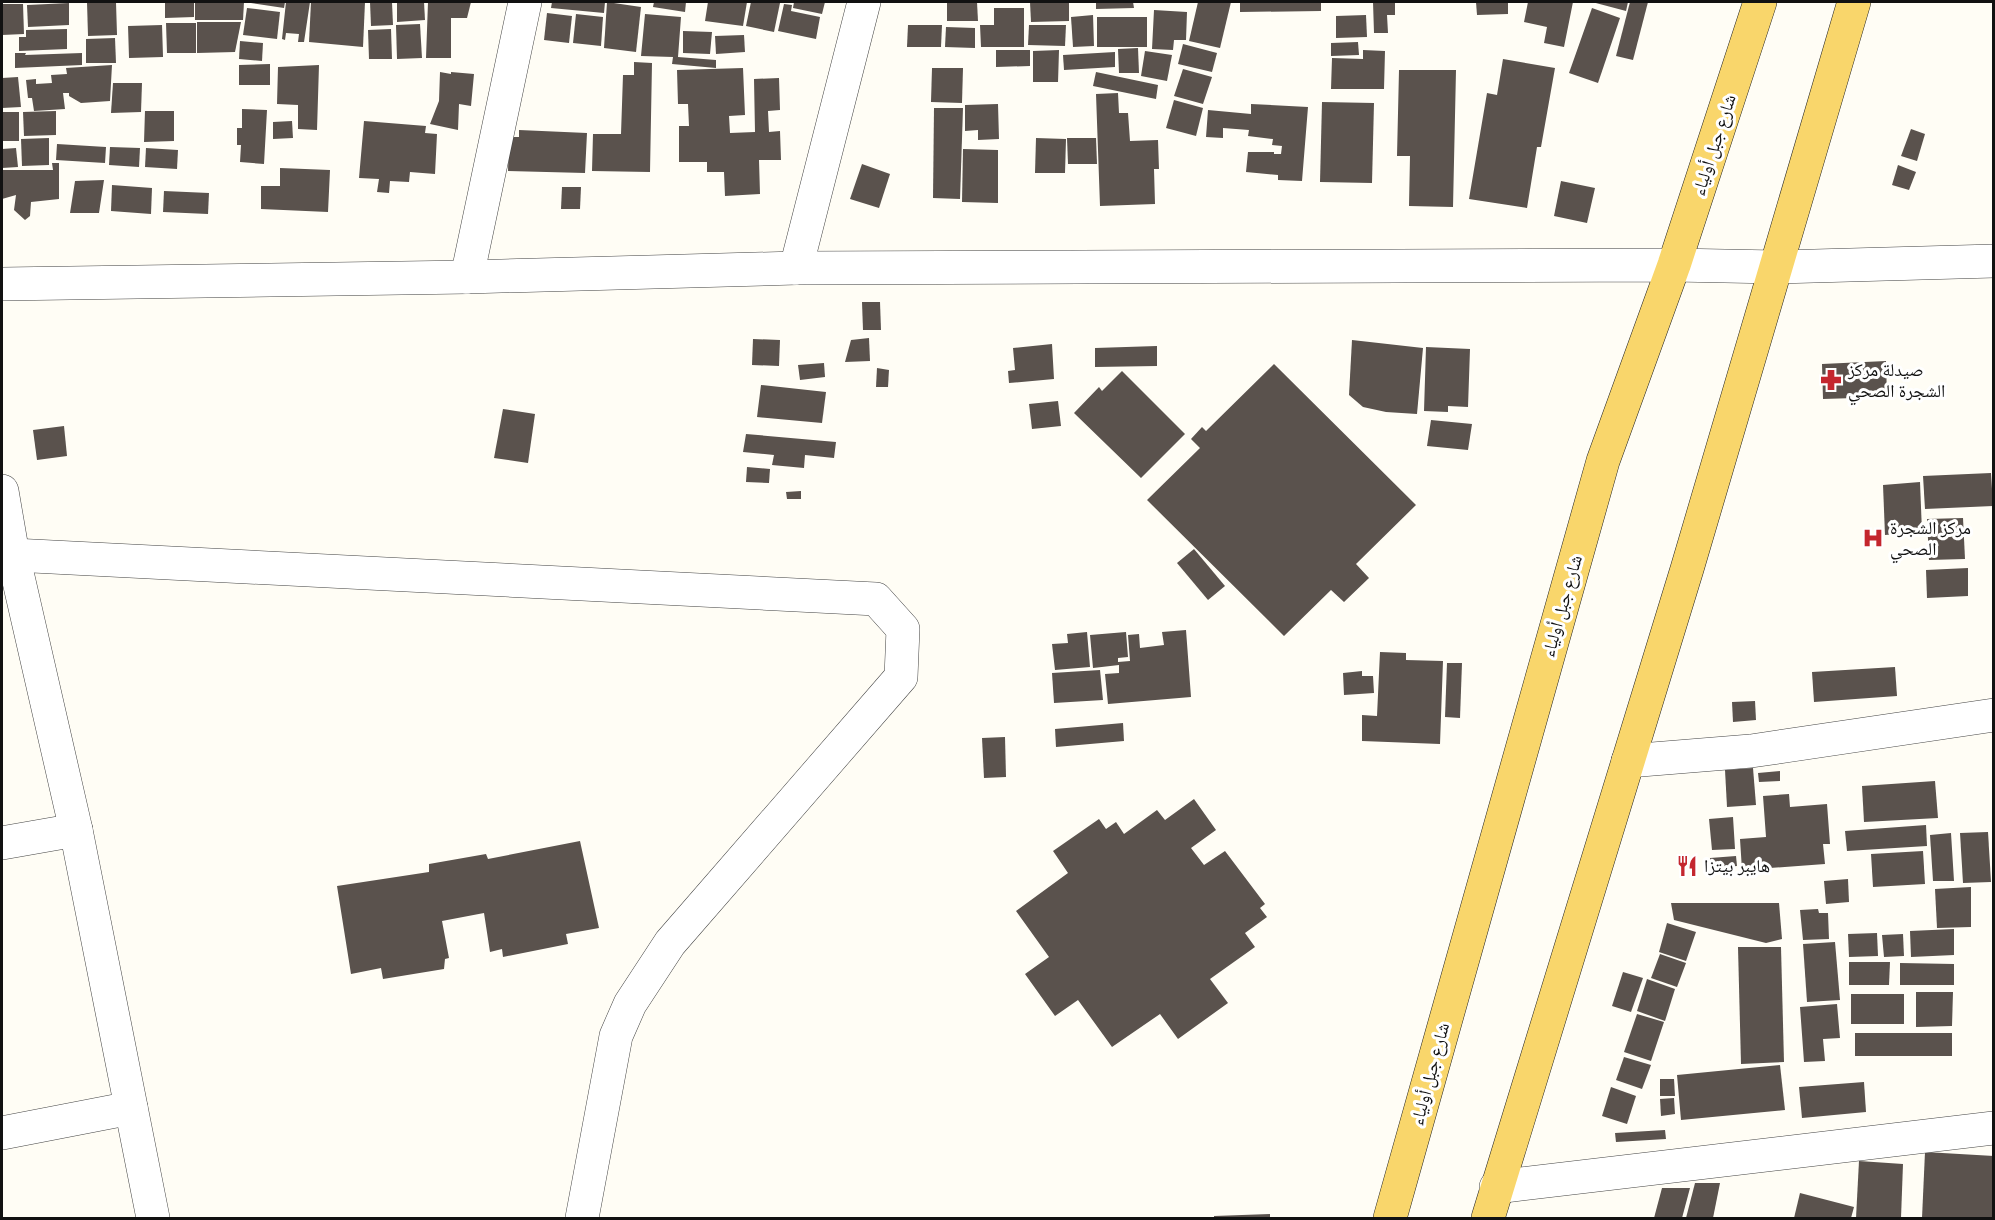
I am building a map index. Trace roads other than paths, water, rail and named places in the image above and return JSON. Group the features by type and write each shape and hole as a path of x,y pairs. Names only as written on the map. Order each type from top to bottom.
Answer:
{"main road":[{"name":"شارع جبل أولياء","path":"1390,1218 1603,461 1674,265 1760,2"},
{"path":"1488,1218 1628,761 1854,2"}],"street":[{"path":"467,277 525,2"},
{"path":"796,268 864,2"},
{"path":"2,284 467,277 796,268 1674,265 1776,267 1994,261"},
{"path":"2,491 7,556 76,830 153,1218"},
{"path":"7,556 876,599 903,629 902,677 670,943 630,1004 616,1036 582,1218"},
{"path":"1628,761 1751,752 1994,715"},
{"path":"2,843 76,830"},
{"path":"2,1133 131,1108"},
{"path":"1496,1187 1994,1128"}],"place":[{"name":"صيدلة مركز الشجرة الصحي","path":"1831,380"},
{"name":"مركز الشجرة الصحي","path":"1873,538"},
{"name":"هايبر بيتزا","path":"1687,866"}]}
